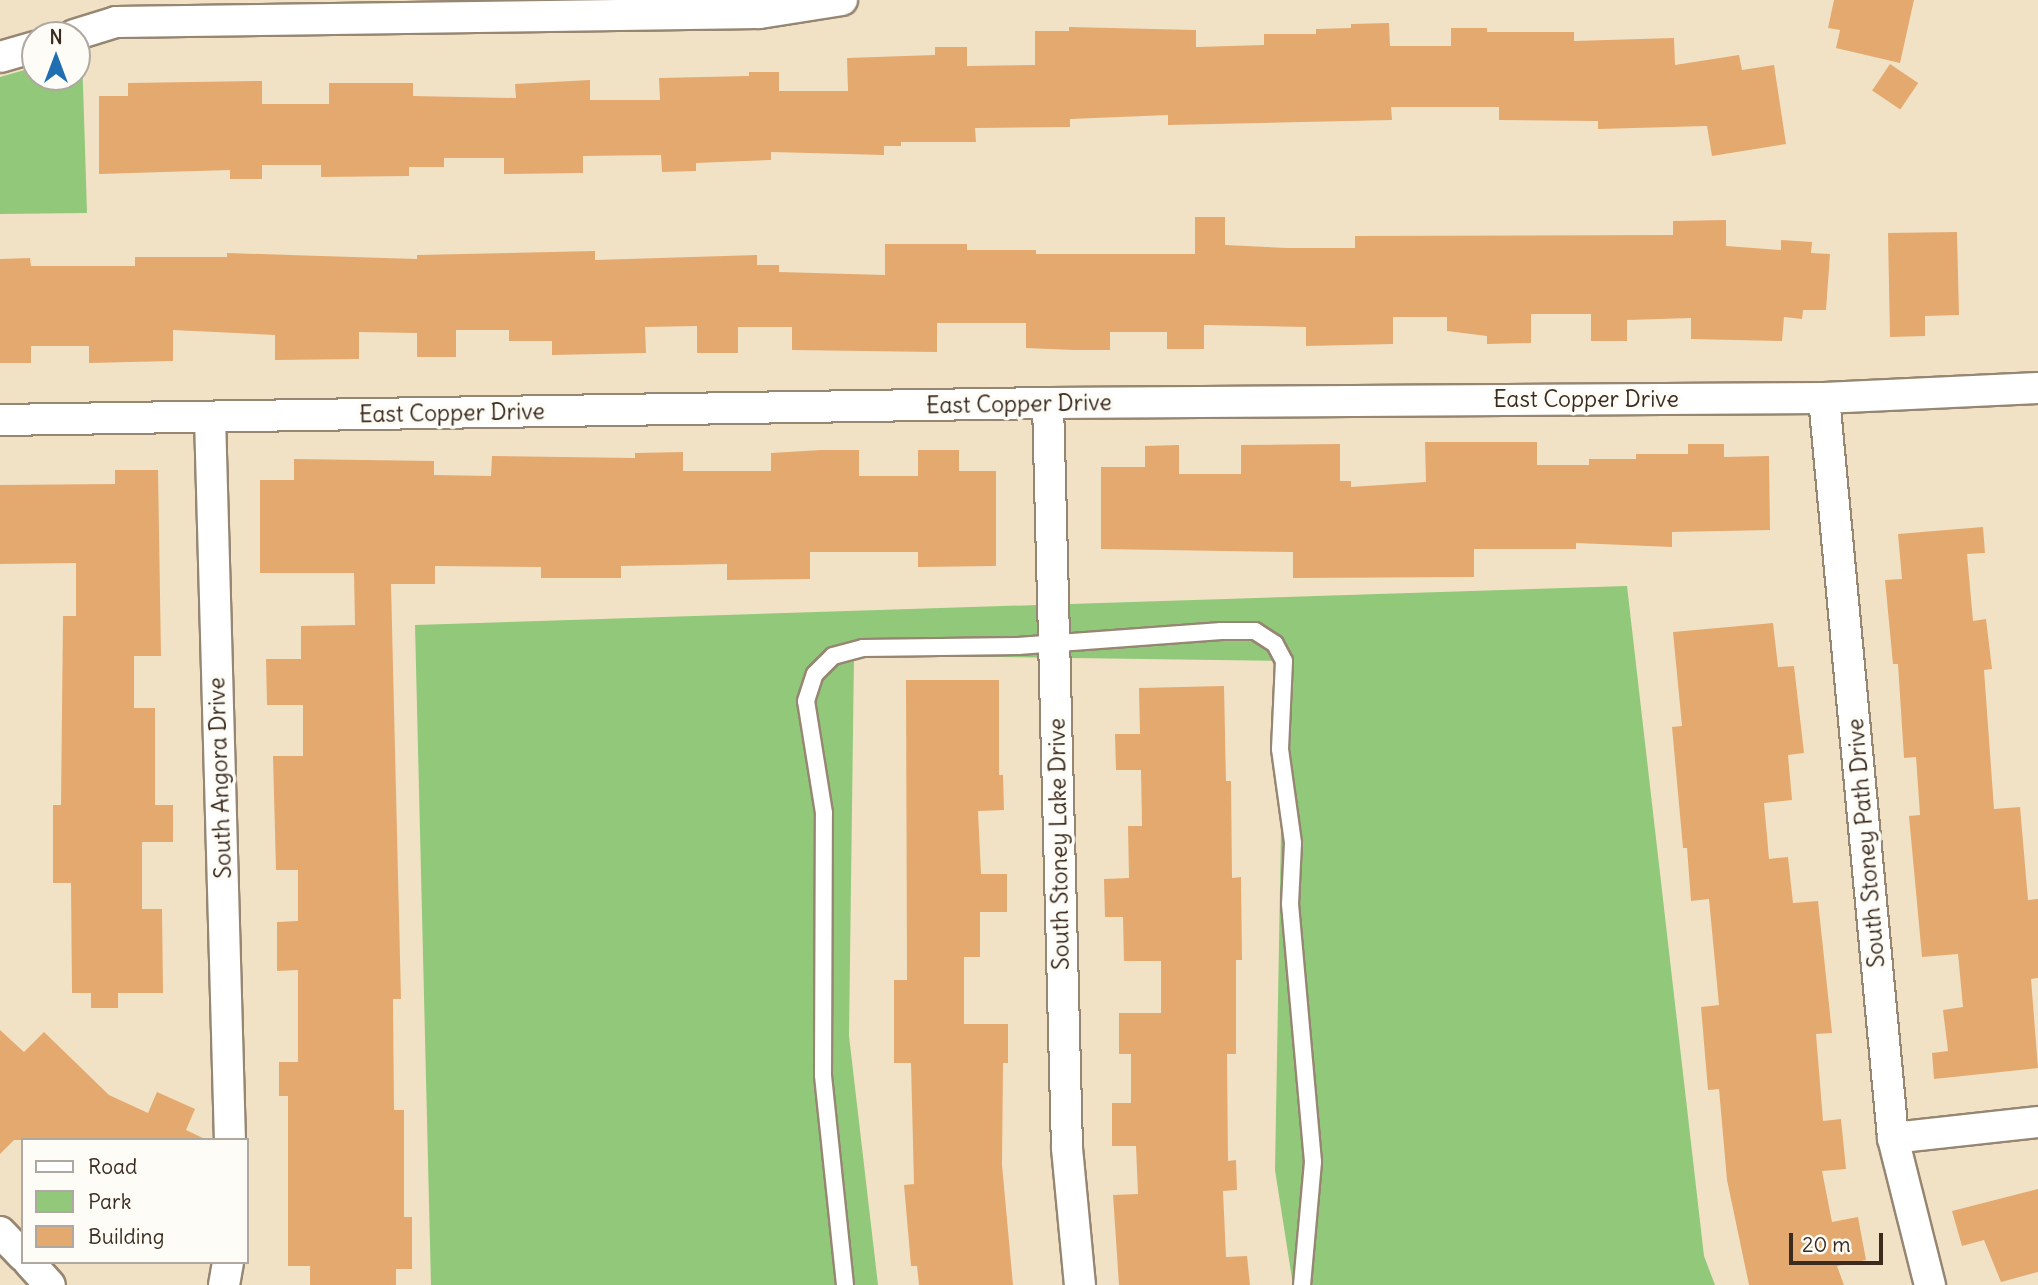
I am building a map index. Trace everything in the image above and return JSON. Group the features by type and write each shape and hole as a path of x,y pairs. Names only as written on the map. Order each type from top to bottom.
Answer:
{"street":[{"path":"91,30 117,22 286,9 759,13 842,0"},
{"path":"0,57 21,51"},
{"name":"East Copper Drive","path":"0,420 1048,403 1824,398 2038,388"},
{"name":"South Stoney Path Drive","path":"1824,398 1893,1138 1930,1285"},
{"name":"South Stoney Lake Drive","path":"1048,403 1067,1148 1080,1285"},
{"name":"South Angora Drive","path":"210,417 230,1138"},
{"path":"1893,1138 2038,1122"},
{"path":"0,1232 21,1254"},
{"path":"31,1264 50,1285"},
{"path":"225,1285 228,1264"}],"lane":[{"path":"845,1285 823,1075 824,813 806,701 815,674 832,656 863,648 1255,631 1275,644 1284,661 1280,750 1293,843 1290,904 1313,1162 1301,1285"}],"green space":[{"path":"21,71 21,91 83,91 87,213 0,214 0,77"},
{"path":"1627,586 1704,1256 1715,1285 1293,1285 1275,1170 1284,661 854,655 849,1036 878,1285 431,1285 415,625"}],"building":[{"path":"1834,0 1914,0 1900,63 1836,48 1840,30 1828,28"},
{"path":"1389,23 1390,46 1451,46 1451,28 1487,28 1487,32 1574,32 1574,41 1674,38 1675,65 1739,55 1742,70 1774,65 1786,144 1712,156 1707,126 1598,129 1598,121 1499,120 1499,107 1391,107 1392,120 1168,125 1168,115 1070,119 1070,127 975,128 976,142 901,142 901,146 884,146 884,155 771,152 771,160 696,163 696,171 662,172 661,155 583,156 583,173 504,174 504,158 444,158 444,167 409,167 409,176 321,177 321,165 262,165 262,179 230,179 230,170 99,174 99,96 128,96 128,83 262,81 262,104 329,104 329,83 413,83 413,96 516,98 515,84 590,80 590,100 660,100 659,78 749,76 749,72 779,72 779,91 848,91 847,58 935,55 935,47 967,47 967,66 1035,65 1035,31 1069,31 1069,27 1196,30 1196,47 1264,45 1264,34 1316,34 1316,29 1351,28 1351,24"},
{"path":"1890,64 1918,83 1900,110 1872,91"},
{"path":"1195,217 1225,217 1225,245 1287,248 1355,248 1355,236 1673,235 1673,221 1726,220 1726,246 1781,250 1781,240 1812,242 1811,253 1830,254 1826,310 1803,310 1802,319 1784,317 1782,341 1691,339 1691,318 1627,320 1627,341 1591,341 1591,314 1531,314 1531,343 1487,344 1487,336 1447,331 1447,317 1393,317 1393,344 1306,346 1306,327 1204,325 1204,349 1167,349 1167,332 1110,332 1110,350 1026,348 1026,323 937,323 937,352 792,350 792,327 738,327 738,353 697,353 697,326 645,327 646,353 552,355 552,341 509,341 509,330 456,330 456,357 417,357 417,333 359,332 359,359 275,360 275,335 173,330 173,361 89,363 89,346 31,346 31,363 0,363 0,259 30,258 31,266 135,266 135,257 227,257 227,253 417,259 417,255 595,251 595,260 757,255 757,265 779,265 779,272 885,275 885,244 967,244 967,250 1036,250 1036,254 1195,254"},
{"path":"1957,232 1959,315 1925,316 1925,336 1890,337 1888,233"},
{"path":"1425,442 1537,442 1537,465 1589,465 1589,459 1636,459 1636,454 1688,454 1688,444 1724,444 1724,457 1769,456 1770,530 1672,532 1672,547 1576,543 1576,549 1474,549 1474,577 1293,578 1293,552 1101,549 1101,467 1145,467 1145,446 1179,445 1179,474 1241,474 1241,445 1340,444 1340,481 1351,481 1351,487 1426,482"},
{"path":"859,450 859,476 918,476 918,450 959,450 959,471 996,471 996,566 918,567 918,552 810,552 810,579 727,580 727,564 621,566 621,578 541,578 541,567 435,566 435,584 391,584 401,999 393,999 394,1110 404,1110 404,1217 412,1217 412,1269 396,1269 396,1285 310,1285 310,1266 288,1266 288,1096 279,1096 279,1062 298,1062 298,970 277,971 277,922 298,921 298,870 276,870 273,756 303,756 303,705 267,705 266,659 301,659 301,626 355,625 354,573 260,573 260,480 294,480 294,459 434,461 434,475 491,476 492,456 635,458 635,453 683,452 683,471 771,471 771,453"},
{"path":"115,470 158,470 161,656 134,656 134,708 155,708 155,805 173,805 173,842 142,842 142,909 162,909 163,993 118,993 118,1008 91,1008 91,993 72,993 71,883 53,883 53,805 61,805 63,616 76,616 76,563 0,564 0,485 115,484"},
{"path":"1983,527 1985,553 1967,554 1973,621 1986,619 1992,669 1984,670 1994,809 2020,807 2028,900 2038,899 2038,978 2031,979 2038,1068 1934,1079 1932,1053 1948,1051 1943,1010 1963,1007 1958,954 1922,957 1909,816 1920,815 1916,757 1904,758 1898,664 1893,664 1885,580 1902,579 1898,534"},
{"path":"1773,623 1778,667 1794,666 1804,753 1788,755 1792,800 1764,803 1769,859 1788,857 1793,903 1818,901 1832,1033 1816,1034 1823,1121 1841,1119 1846,1169 1822,1171 1832,1222 1858,1217 1866,1260 1837,1266 1844,1285 1749,1285 1727,1180 1719,1089 1708,1090 1701,1007 1719,1005 1709,899 1691,901 1687,848 1683,848 1672,727 1682,726 1673,632"},
{"path":"906,680 999,680 999,775 1003,775 1004,810 978,811 981,874 1007,874 1007,912 980,912 980,957 964,957 964,1024 1008,1024 1008,1063 1003,1063 1002,1165 1013,1285 919,1285 917,1266 911,1266 904,1185 914,1184 911,1063 894,1063 894,980 907,980"},
{"path":"1224,686 1226,781 1231,781 1232,878 1241,877 1242,960 1236,960 1236,1054 1227,1054 1228,1161 1236,1160 1237,1190 1223,1191 1226,1257 1247,1256 1250,1285 1119,1285 1113,1195 1138,1194 1136,1146 1112,1146 1112,1103 1131,1103 1131,1054 1119,1054 1119,1013 1161,1013 1161,961 1124,961 1123,917 1105,917 1104,879 1129,878 1128,826 1142,826 1141,770 1116,770 1115,734 1140,734 1139,688"},
{"path":"0,1030 24,1052 44,1032 109,1095 148,1113 157,1092 195,1109 186,1130 203,1138 21,1138 14,1140 0,1154"},
{"path":"2038,1189 2038,1272 2001,1282 1984,1240 1962,1246 1952,1211"}]}
